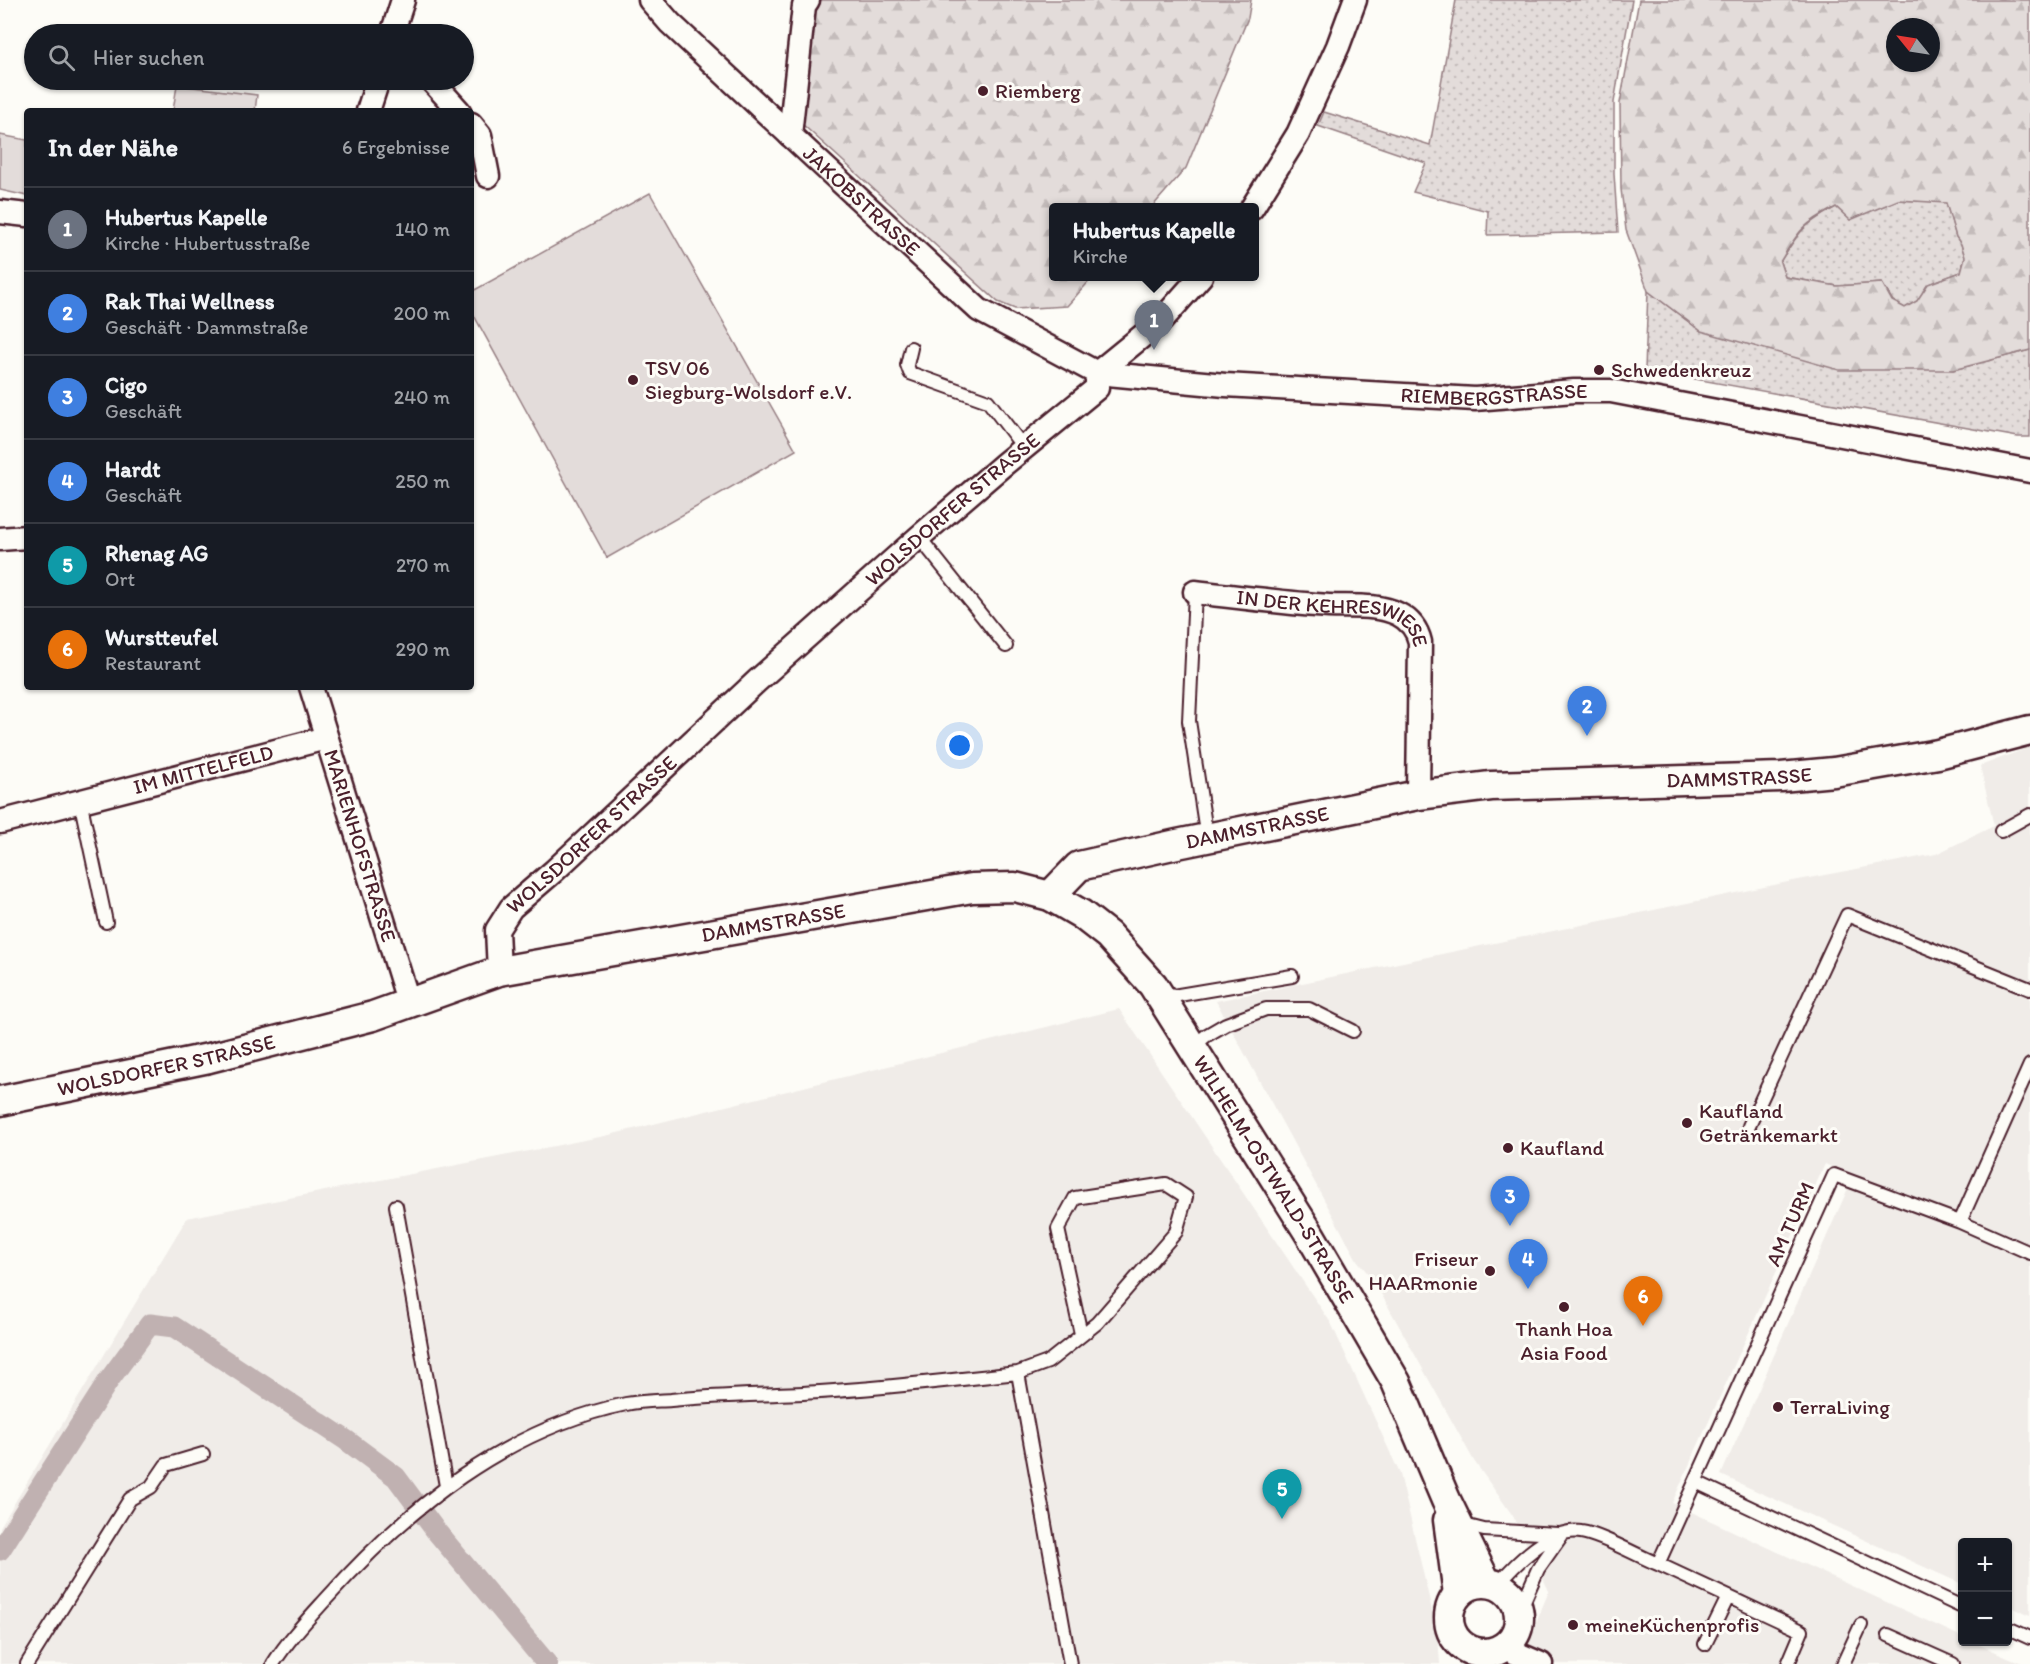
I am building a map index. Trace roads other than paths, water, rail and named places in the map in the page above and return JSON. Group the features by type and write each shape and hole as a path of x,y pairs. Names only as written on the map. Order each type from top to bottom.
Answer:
{"street":[{"path":"395,24 403,0"},
{"name":"JAKOBSTRASSE","path":"650,0 670,23 979,310 1097,373"},
{"path":"790,135 804,6 808,0"},
{"path":"1255,203 1298,134 1338,46 1354,0"},
{"path":"369,108 375,90"},
{"path":"440,90 456,108"},
{"path":"474,128 480,135 488,176"},
{"path":"0,212 24,215"},
{"path":"1097,373 1162,320 1196,281"},
{"name":"WOLSDORFER STRASSE","path":"0,1101 209,1058 373,1016 499,971 497,930 511,908 919,537 1097,388 1097,373"},
{"name":"RIEMBERGSTRASSE","path":"1097,373 1225,385 1476,399 1574,391 1611,391 2030,471"},
{"path":"0,539 24,537"},
{"name":"IN DER KEHRESWIESE","path":"1195,592 1328,606 1374,608 1397,613 1410,623 1417,630 1420,642 1418,795"},
{"name":"MARIENHOFSTRASSE","path":"312,690 409,1004"},
{"name":"DAMMSTRASSE","path":"499,971 972,888 1015,887 1050,896 1079,866 1418,795 1491,786 1781,777 1834,772 1938,754 2030,730"},
{"name":"IM MITTELFELD","path":"0,822 326,738"},
{"name":"WILHELM-OSTWALD-STRASSE","path":"1050,896 1081,914 1108,935 1153,985 1309,1233 1396,1382 1453,1512 1492,1583"},
{"name":"WILHELM-OSTWALD-STRASSE","path":"1453,1512 1458,1594"},
{"path":"1495,1655 1512,1641 1520,1621 1520,1610 1508,1590 1492,1583 1476,1583 1466,1587 1452,1602 1449,1622 1460,1652 1495,1655 1540,1664"}],"lane":[{"path":"911,348 907,365 910,373 988,401 1024,448"},
{"path":"919,537 1006,646"},
{"path":"1195,592 1189,721 1207,838"},
{"path":"80,800 106,922"},
{"path":"2001,831 2030,815"},
{"path":"1749,1126 1847,915 2030,989"},
{"path":"1161,998 1292,976"},
{"path":"1191,1048 1226,1024 1266,1009 1309,1009 1353,1031"},
{"path":"1960,1222 2030,1065"},
{"name":"AM TURM","path":"1658,1564 1834,1175 1960,1222 2030,1253"},
{"path":"273,1664 284,1646 351,1572 408,1517 480,1462 549,1428 587,1414 627,1404 698,1397 822,1392 1018,1373 1048,1362 1097,1323 1176,1232 1186,1197 1166,1184 1075,1198 1058,1229 1081,1335"},
{"path":"396,1206 446,1486"},
{"path":"1018,1373 1071,1664"},
{"path":"27,1664 130,1499 151,1487 166,1465 203,1454"},
{"path":"1696,1482 1958,1605"},
{"path":"1453,1512 1484,1530 1563,1534 1580,1532 1658,1564 1802,1631 1788,1664"},
{"path":"1492,1583 1519,1560 1548,1540 1563,1534"},
{"path":"1520,1610 1538,1569 1563,1534"},
{"path":"1705,1644 1728,1597"},
{"path":"1843,1664 1861,1624"},
{"path":"2012,1630 2030,1638"},
{"path":"1888,1635 1953,1664"}],"waterway":[{"path":"0,1550 109,1380 150,1324 174,1327 346,1440 396,1477 436,1531 547,1664"}],"place":[{"name":"Riemberg","path":"983,91"},
{"name":"Hubertus Kapelle","path":"1154,350"},
{"name":"Schwedenkreuz","path":"1599,370"},
{"name":"TSV 06 Siegburg-Wolsdorf e.V.","path":"633,380"},
{"name":"Rak Thai Wellness","path":"1587,736"},
{"name":"Kaufland Getränkemarkt","path":"1687,1123"},
{"name":"Kaufland","path":"1508,1148"},
{"name":"Cigo","path":"1510,1226"},
{"name":"Friseur HAARmonie","path":"1490,1271"},
{"name":"Hardt","path":"1528,1289"},
{"name":"Thanh Hoa Asia Food","path":"1564,1307"},
{"name":"Wurstteufel","path":"1643,1326"},
{"name":"TerraLiving","path":"1778,1407"},
{"name":"Rhenag AG","path":"1282,1519"},
{"name":"meineKüchenprofis","path":"1573,1625"}]}
